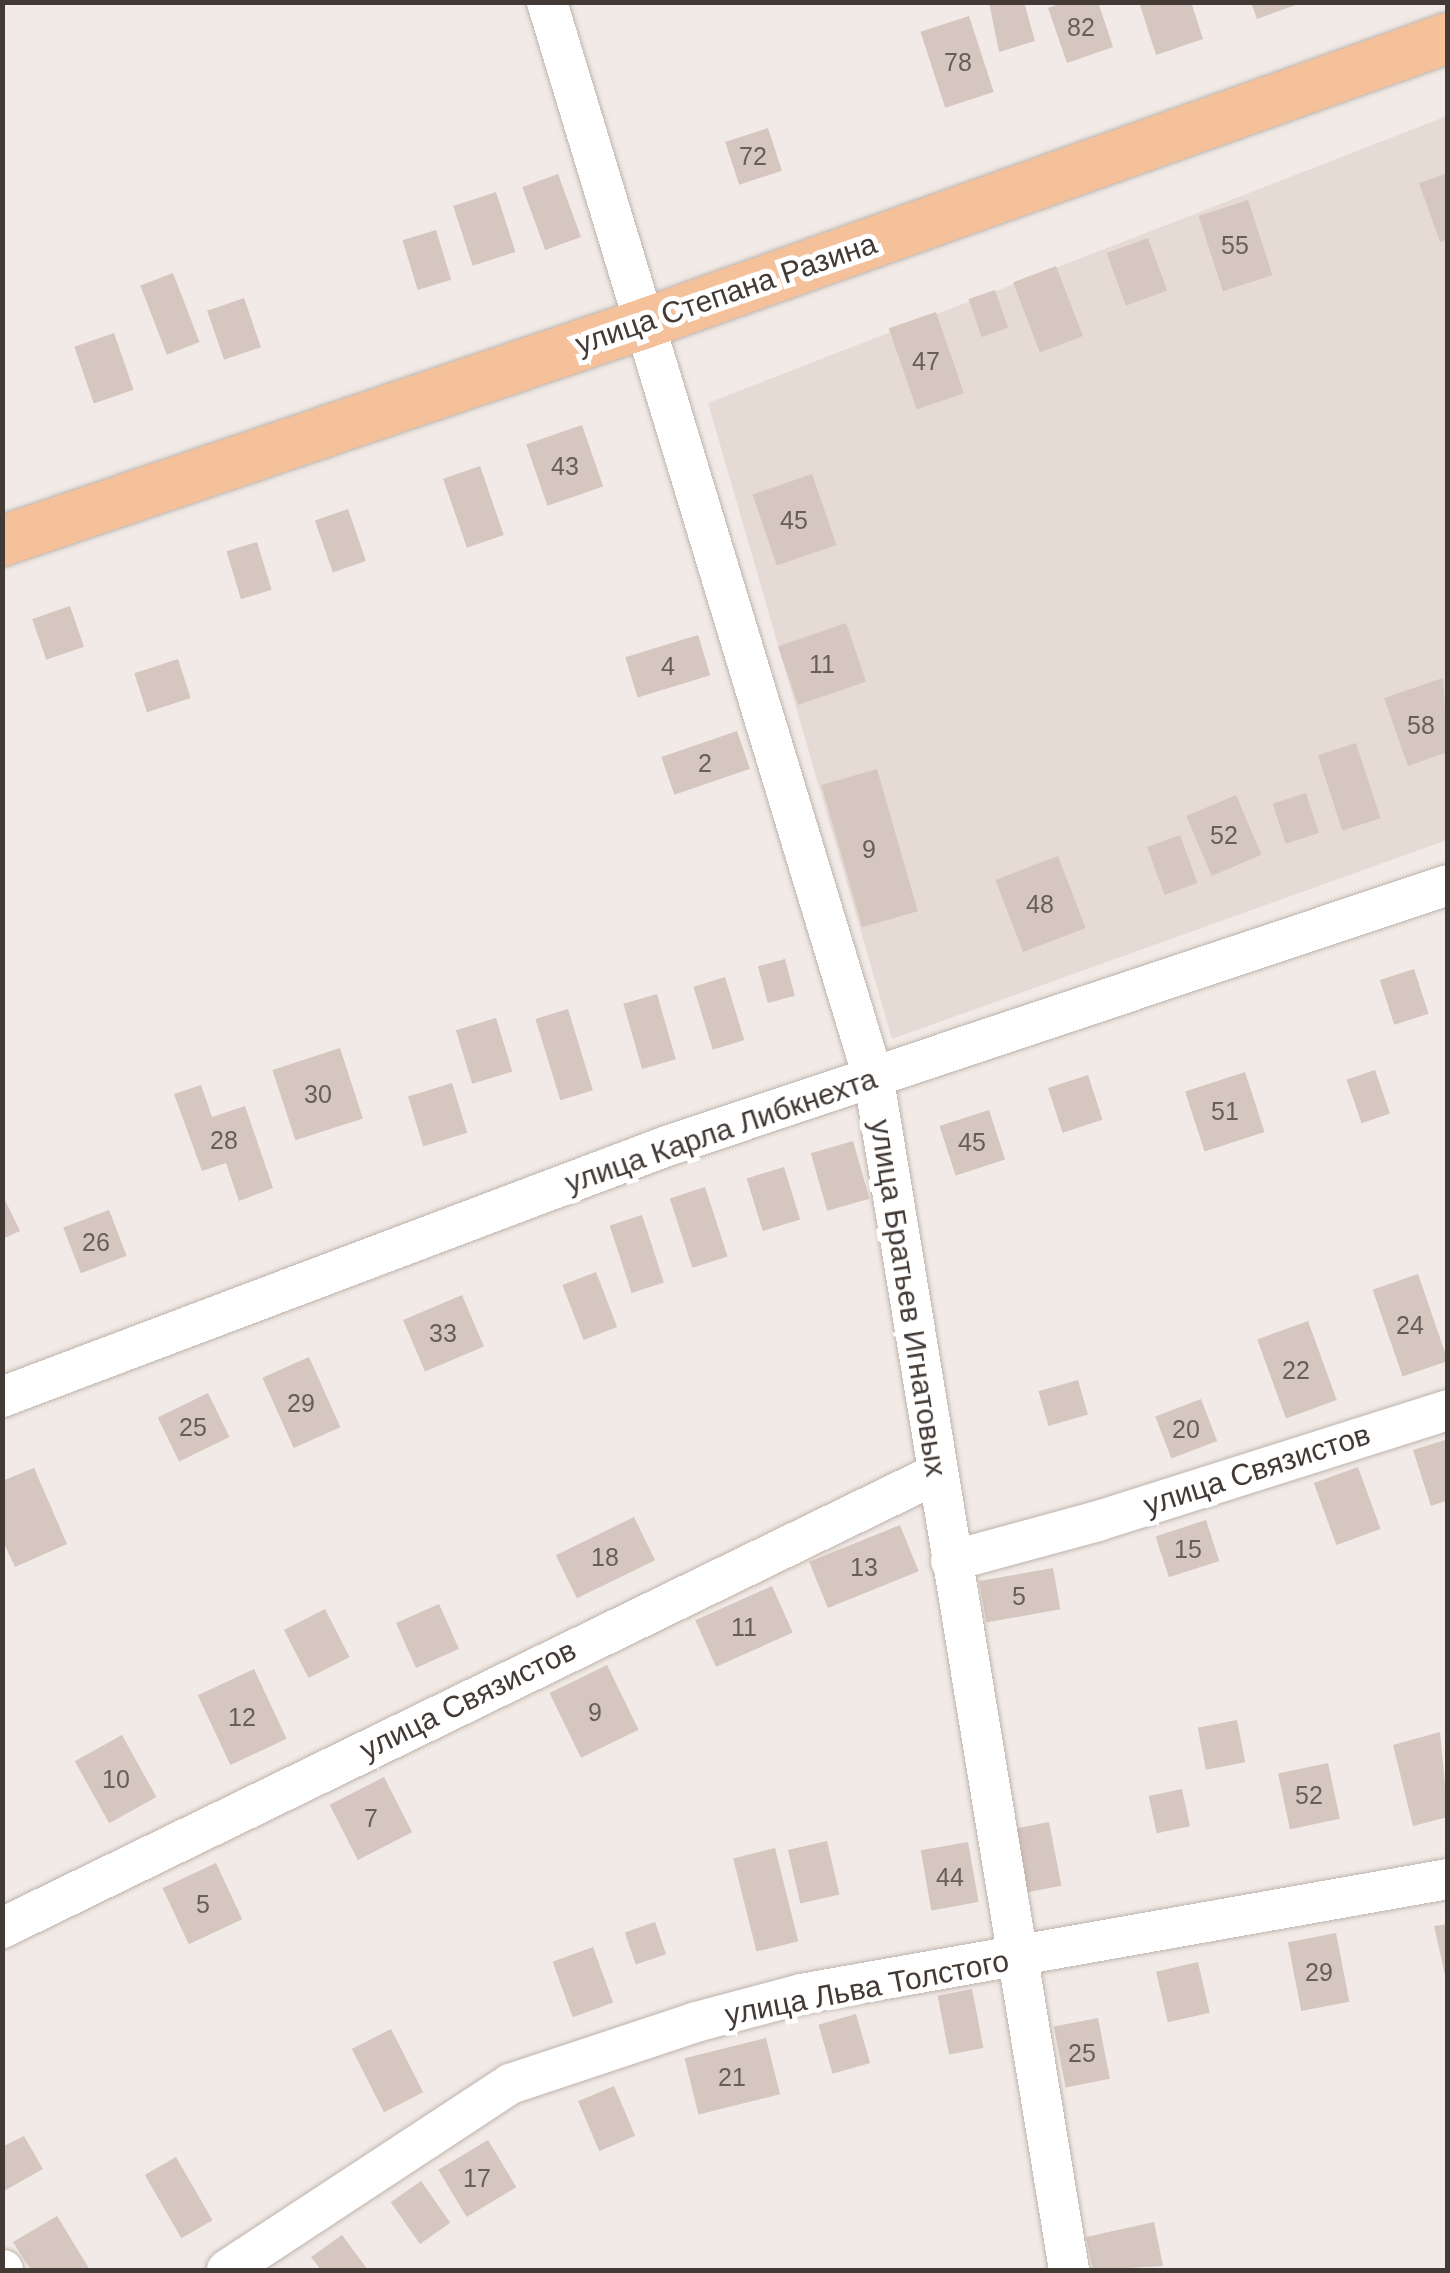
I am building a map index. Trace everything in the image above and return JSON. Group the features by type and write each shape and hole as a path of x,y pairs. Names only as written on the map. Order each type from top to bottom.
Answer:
{"main road":[{"name":"улица Степана Разина","path":"2,542 649,322 1448,38"}],"street":[{"name":"улица Братьев Игнатовых","path":"547,2 649,322 874,1080 911,1278 934,1475 1069,2270"},
{"name":"улица Карла Либкнехта","path":"2,1397 667,1146 874,1080 1448,885"},
{"name":"улица Связистов","path":"951,1560 1098,1521 1448,1410"},
{"name":"улица Связистов","path":"2,1928 934,1475"},
{"name":"улица Льва Толстого","path":"226,2270 510,2084 801,1994 1016,1960 1448,1878"}],"shaded area":[{"path":"1447,116 1447,840 892,1039 708,403"}],"building":[{"path":"989,2 1024,2 1035,41 999,52"},
{"path":"1065,2 1098,2 1113,47 1067,63 1048,8"},
{"path":"1139,2 1191,2 1203,39 1156,55"},
{"path":"1251,2 1301,2 1301,3 1257,19"},
{"path":"969,16 994,92 945,108 920,32"},
{"path":"768,128 782,171 739,185 725,142"},
{"path":"1448,173 1448,239 1440,242 1419,183"},
{"path":"558,174 581,237 545,250 522,187"},
{"path":"496,192 515,252 473,266 453,206"},
{"path":"1248,200 1272,275 1223,291 1199,216"},
{"path":"436,230 451,280 418,290 403,240"},
{"path":"1148,238 1167,291 1126,306 1107,253"},
{"path":"1056,266 1083,336 1040,353 1013,282"},
{"path":"173,273 200,342 167,355 140,286"},
{"path":"995,290 1008,328 982,337 969,299"},
{"path":"244,298 261,347 224,360 207,311"},
{"path":"936,312 964,393 917,410 889,328"},
{"path":"114,333 134,390 94,403 74,347"},
{"path":"582,425 603,486 547,506 526,444"},
{"path":"480,466 504,535 467,548 443,479"},
{"path":"812,474 836,545 777,565 752,495"},
{"path":"348,509 366,561 333,572 315,520"},
{"path":"257,542 272,590 241,599 226,551"},
{"path":"70,606 84,647 46,660 32,619"},
{"path":"846,623 866,682 798,705 778,646"},
{"path":"698,635 710,675 638,697 625,657"},
{"path":"178,659 191,698 147,712 134,673"},
{"path":"1443,678 1448,752 1408,766 1384,698"},
{"path":"737,731 750,769 674,795 661,757"},
{"path":"1356,743 1380,818 1342,830 1318,755"},
{"path":"877,769 918,911 862,927 821,785"},
{"path":"1306,793 1319,833 1286,844 1273,804"},
{"path":"1236,795 1261,855 1212,876 1186,816"},
{"path":"1180,835 1197,883 1165,895 1147,847"},
{"path":"1058,856 1086,928 1023,952 995,880"},
{"path":"785,959 795,996 768,1003 758,966"},
{"path":"1414,969 1429,1014 1394,1025 1380,980"},
{"path":"725,977 744,1040 713,1050 693,987"},
{"path":"657,994 676,1059 642,1069 623,1004"},
{"path":"568,1009 593,1090 560,1100 535,1019"},
{"path":"496,1018 512,1072 472,1084 456,1030"},
{"path":"340,1048 363,1118 295,1140 272,1070"},
{"path":"1375,1070 1390,1113 1362,1123 1347,1080"},
{"path":"1245,1072 1264,1132 1205,1151 1185,1091"},
{"path":"1088,1075 1103,1120 1063,1133 1048,1088"},
{"path":"452,1083 467,1133 423,1146 408,1096"},
{"path":"201,1085 212,1117 245,1106 273,1188 239,1201 226,1163 202,1171 174,1094"},
{"path":"989,1110 1005,1159 956,1176 940,1126"},
{"path":"853,1141 870,1199 827,1211 811,1153"},
{"path":"784,1167 800,1220 763,1231 747,1178"},
{"path":"705,1187 728,1256 692,1268 670,1198"},
{"path":"2,1194 20,1231 2,1239"},
{"path":"109,1210 127,1256 81,1273 63,1228"},
{"path":"642,1215 664,1283 632,1293 610,1226"},
{"path":"596,1272 617,1327 584,1340 562,1285"},
{"path":"1418,1274 1448,1361 1403,1377 1373,1290"},
{"path":"462,1295 484,1347 425,1372 403,1320"},
{"path":"1308,1321 1337,1400 1286,1418 1257,1339"},
{"path":"309,1357 340,1427 294,1448 262,1378"},
{"path":"1078,1380 1088,1415 1049,1426 1039,1391"},
{"path":"208,1393 229,1437 179,1462 158,1418"},
{"path":"1201,1399 1217,1441 1171,1459 1155,1417"},
{"path":"1448,1439 1448,1500 1431,1506 1413,1450"},
{"path":"1358,1467 1381,1529 1336,1545 1314,1483"},
{"path":"34,1468 67,1544 15,1567 2,1539 2,1481"},
{"path":"634,1517 655,1560 577,1598 556,1555"},
{"path":"1206,1520 1219,1561 1169,1577 1156,1536"},
{"path":"900,1525 919,1571 828,1608 809,1562"},
{"path":"1053,1568 1060,1609 986,1622 979,1581"},
{"path":"772,1586 793,1633 716,1667 695,1620"},
{"path":"439,1604 459,1649 416,1668 396,1623"},
{"path":"325,1609 350,1657 309,1678 284,1630"},
{"path":"607,1665 639,1730 581,1758 549,1693"},
{"path":"254,1669 287,1739 230,1765 198,1695"},
{"path":"1237,1720 1245,1762 1206,1770 1198,1728"},
{"path":"1440,1732 1448,1817 1413,1826 1393,1745"},
{"path":"122,1735 156,1797 109,1823 75,1761"},
{"path":"1328,1763 1340,1819 1290,1829 1278,1774"},
{"path":"384,1777 412,1832 358,1860 330,1805"},
{"path":"1182,1789 1190,1826 1157,1833 1149,1796"},
{"path":"1049,1822 1061,1886 1025,1893 1013,1829"},
{"path":"827,1841 839,1895 800,1904 788,1850"},
{"path":"968,1842 979,1902 931,1910 921,1850"},
{"path":"775,1848 798,1941 757,1952 733,1858"},
{"path":"216,1863 242,1919 189,1944 163,1888"},
{"path":"655,1922 666,1954 636,1965 625,1932"},
{"path":"1448,1924 1448,1979 1446,1979 1434,1926"},
{"path":"1336,1933 1349,2002 1301,2011 1288,1942"},
{"path":"593,1947 613,2002 573,2017 553,1962"},
{"path":"1198,1962 1210,2013 1168,2022 1156,1972"},
{"path":"972,1989 983,2048 949,2055 938,1996"},
{"path":"856,2014 870,2063 833,2074 819,2025"},
{"path":"1098,2018 1110,2079 1066,2087 1054,2027"},
{"path":"391,2029 423,2092 384,2112 352,2049"},
{"path":"766,2038 780,2094 699,2115 684,2058"},
{"path":"614,2086 635,2136 599,2151 578,2101"},
{"path":"24,2136 43,2169 2,2192 2,2147"},
{"path":"488,2140 516,2187 467,2217 438,2170"},
{"path":"176,2157 212,2220 181,2238 145,2175"},
{"path":"421,2181 450,2223 420,2244 391,2202"},
{"path":"57,2216 90,2270 31,2270 13,2242"},
{"path":"1154,2222 1163,2266 1093,2270 1086,2237"},
{"path":"342,2235 368,2270 321,2270 311,2257"}]}
